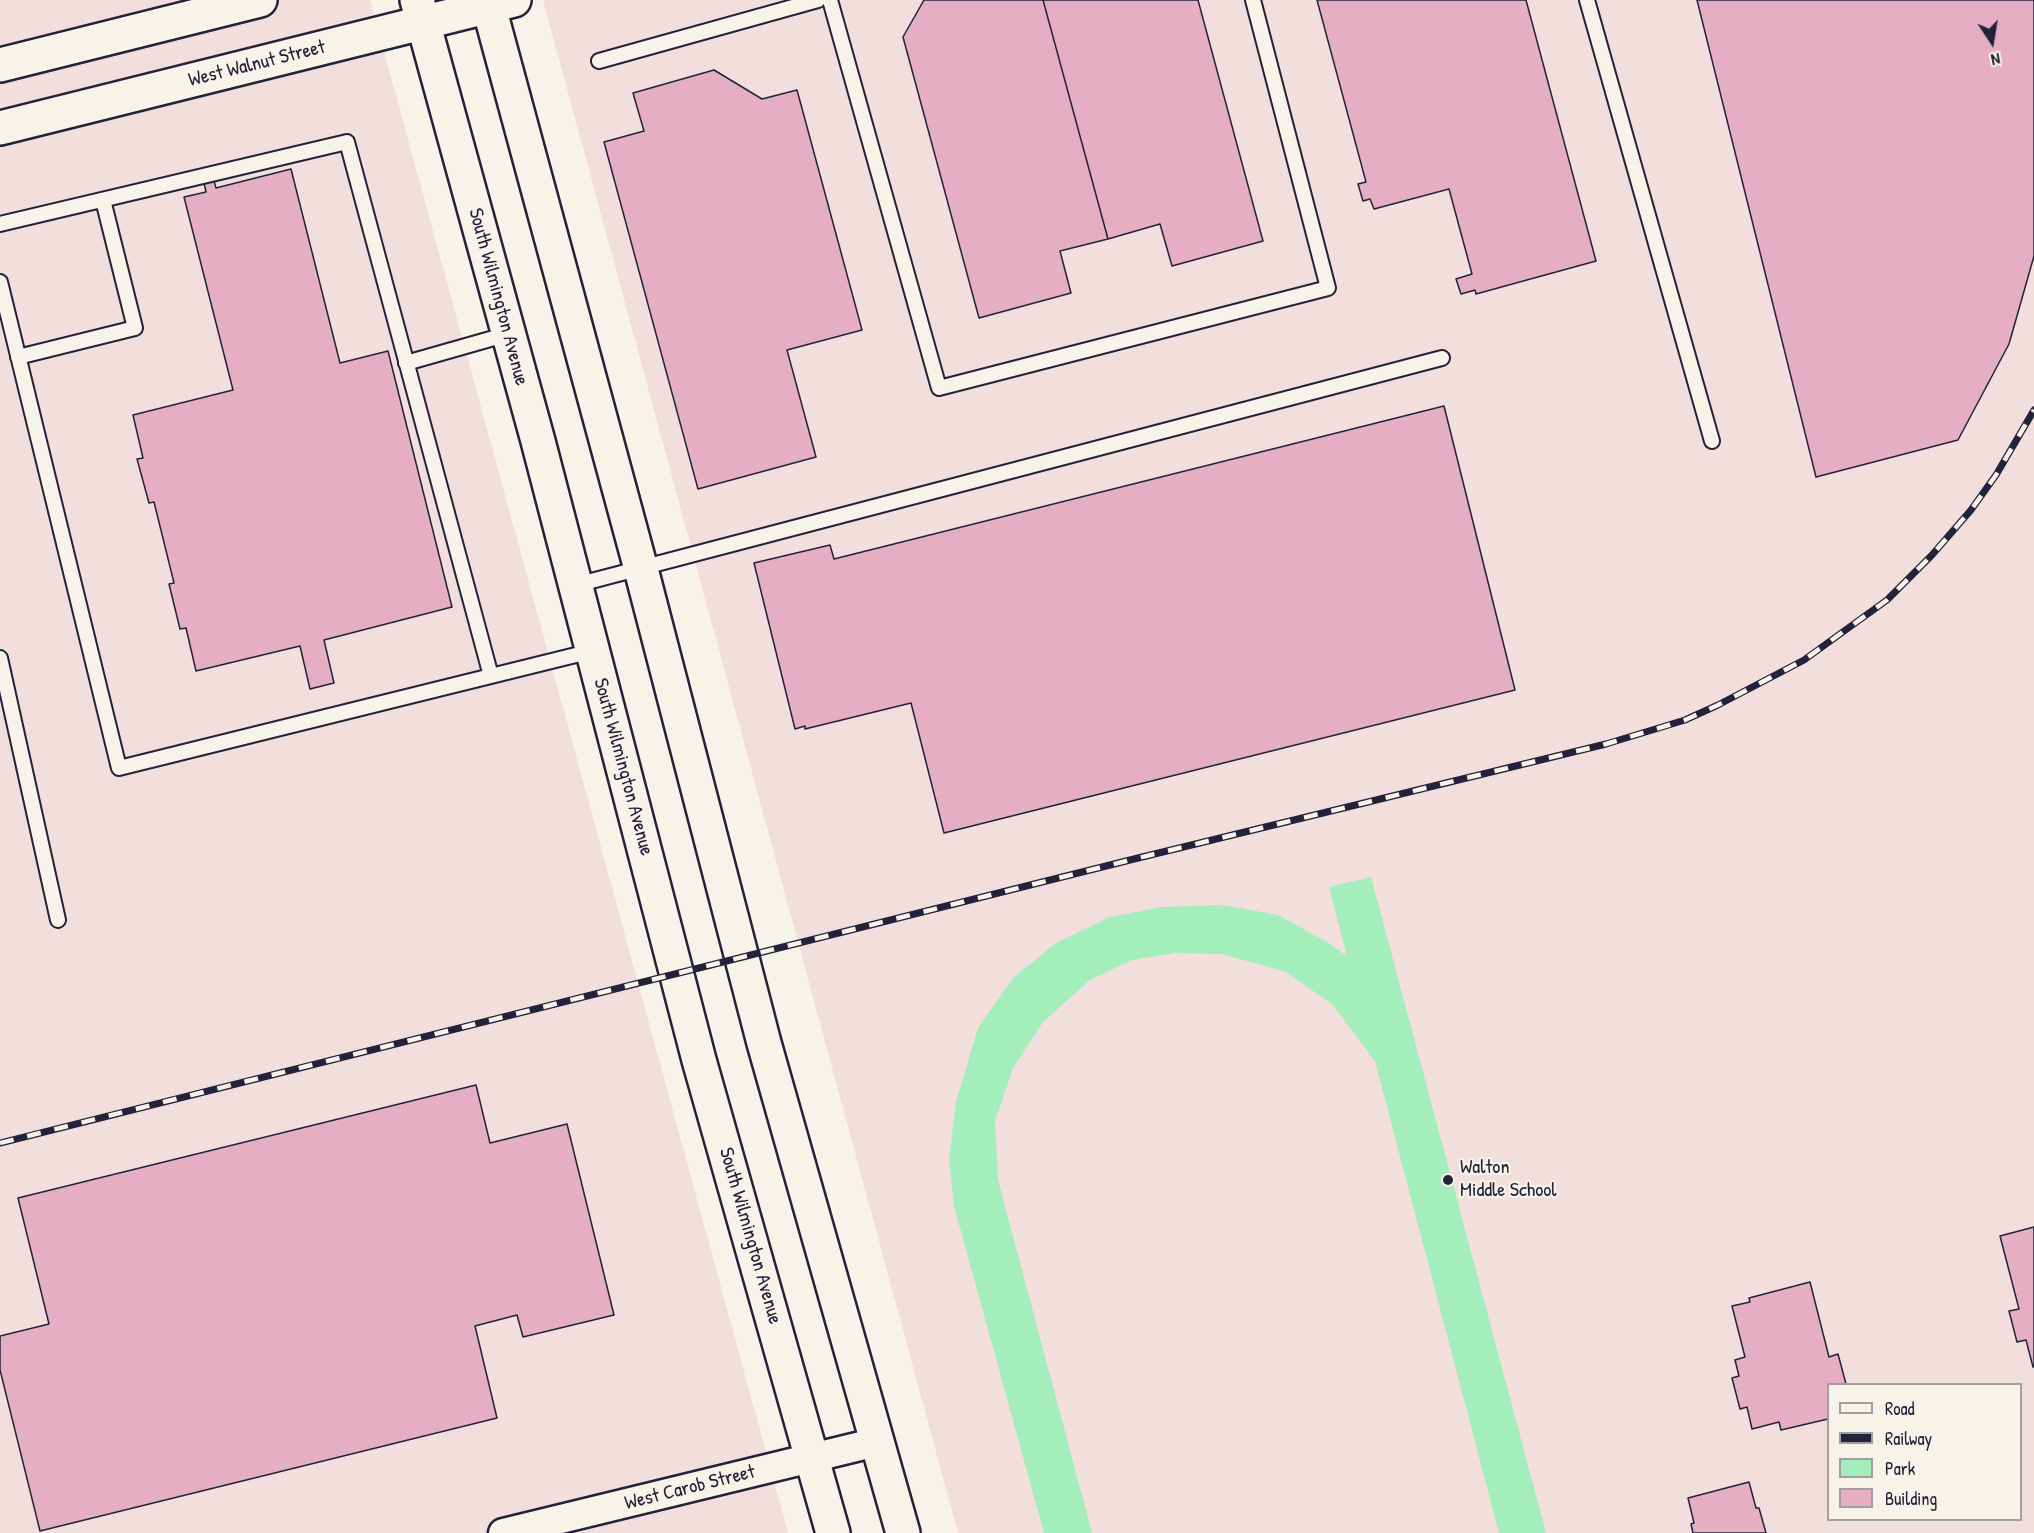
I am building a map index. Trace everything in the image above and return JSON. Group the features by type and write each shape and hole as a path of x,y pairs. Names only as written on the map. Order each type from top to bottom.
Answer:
{"main road":[{"path":"0,65 260,0"},
{"path":"496,2 764,1043 903,1533"},
{"name":"West Walnut Street","path":"0,128 420,11 496,2"},
{"name":"South Wilmington Avenue","path":"420,11 576,585 699,1060 833,1533"}],"street":[{"name":"West Carob Street","path":"503,1533 877,1442"}],"lane":[{"path":"599,61 818,0"},
{"path":"830,0 939,388 1328,288 1253,0"},
{"path":"1587,0 1712,441"},
{"path":"0,224 347,142 491,676"},
{"path":"18,357 135,328 103,200"},
{"path":"0,282 119,768 592,651"},
{"path":"406,363 508,334"},
{"path":"576,585 1442,358"},
{"path":"0,658 58,920"}],"shaded area":[{"path":"0,0 370,0 788,1533 0,1533"},
{"path":"543,0 2034,0 2034,1533 958,1533"}],"green space":[{"path":"1371,877 1546,1533 1499,1533 1375,1061 1333,1005 1286,972 1222,954 1175,953 1132,960 1090,980 1043,1022 1013,1068 995,1121 998,1180 1092,1533 1044,1533 954,1206 949,1159 956,1102 978,1028 1013,978 1056,943 1110,917 1161,907 1223,905 1278,915 1327,942 1347,956 1329,887"}],"building":[{"path":"924,0 1043,0 1108,239 1060,251 1071,293 979,318 903,37"},
{"path":"1043,0 1198,0 1263,241 1172,266 1160,224 1108,239"},
{"path":"1317,0 1526,0 1596,261 1476,294 1475,290 1461,294 1456,279 1472,274 1449,189 1374,209 1370,199 1363,201 1358,184 1366,182"},
{"path":"1697,0 2034,0 2034,256 2009,344 1958,440 1816,477"},
{"path":"714,70 762,99 797,90 862,330 787,350 816,457 698,489 604,142 644,131 633,93"},
{"path":"291,169 340,363 388,351 452,607 324,640 334,683 310,689 300,646 196,671 186,628 180,629 169,584 174,583 154,502 149,503 137,459 143,458 133,415 233,390 184,197 206,192 204,183 214,181 216,188"},
{"path":"1444,406 1515,690 944,833 911,703 805,729 805,726 795,729 754,563 830,545 834,559"},
{"path":"476,1085 490,1143 567,1124 614,1315 523,1337 517,1315 475,1326 497,1418 40,1531 0,1370 0,1336 49,1324 18,1198"},
{"path":"2034,1227 2033,1367 2026,1340 2017,1342 2009,1311 2019,1309 2000,1236"},
{"path":"1810,1282 1829,1357 1838,1354 1846,1383 1827,1383 1827,1419 1781,1430 1779,1422 1752,1429 1747,1407 1740,1409 1732,1378 1739,1376 1735,1360 1745,1357 1732,1306 1750,1302 1749,1298"},
{"path":"1749,1482 1766,1533 1693,1533 1691,1524 1694,1523 1688,1498"}],"railway":[{"path":"0,1143 1134,859 1606,744 1685,720 1804,660 1887,600 1932,555 1971,510 1996,475 2034,410"}],"place":[{"name":"Walton Middle School","path":"1448,1180"}]}
